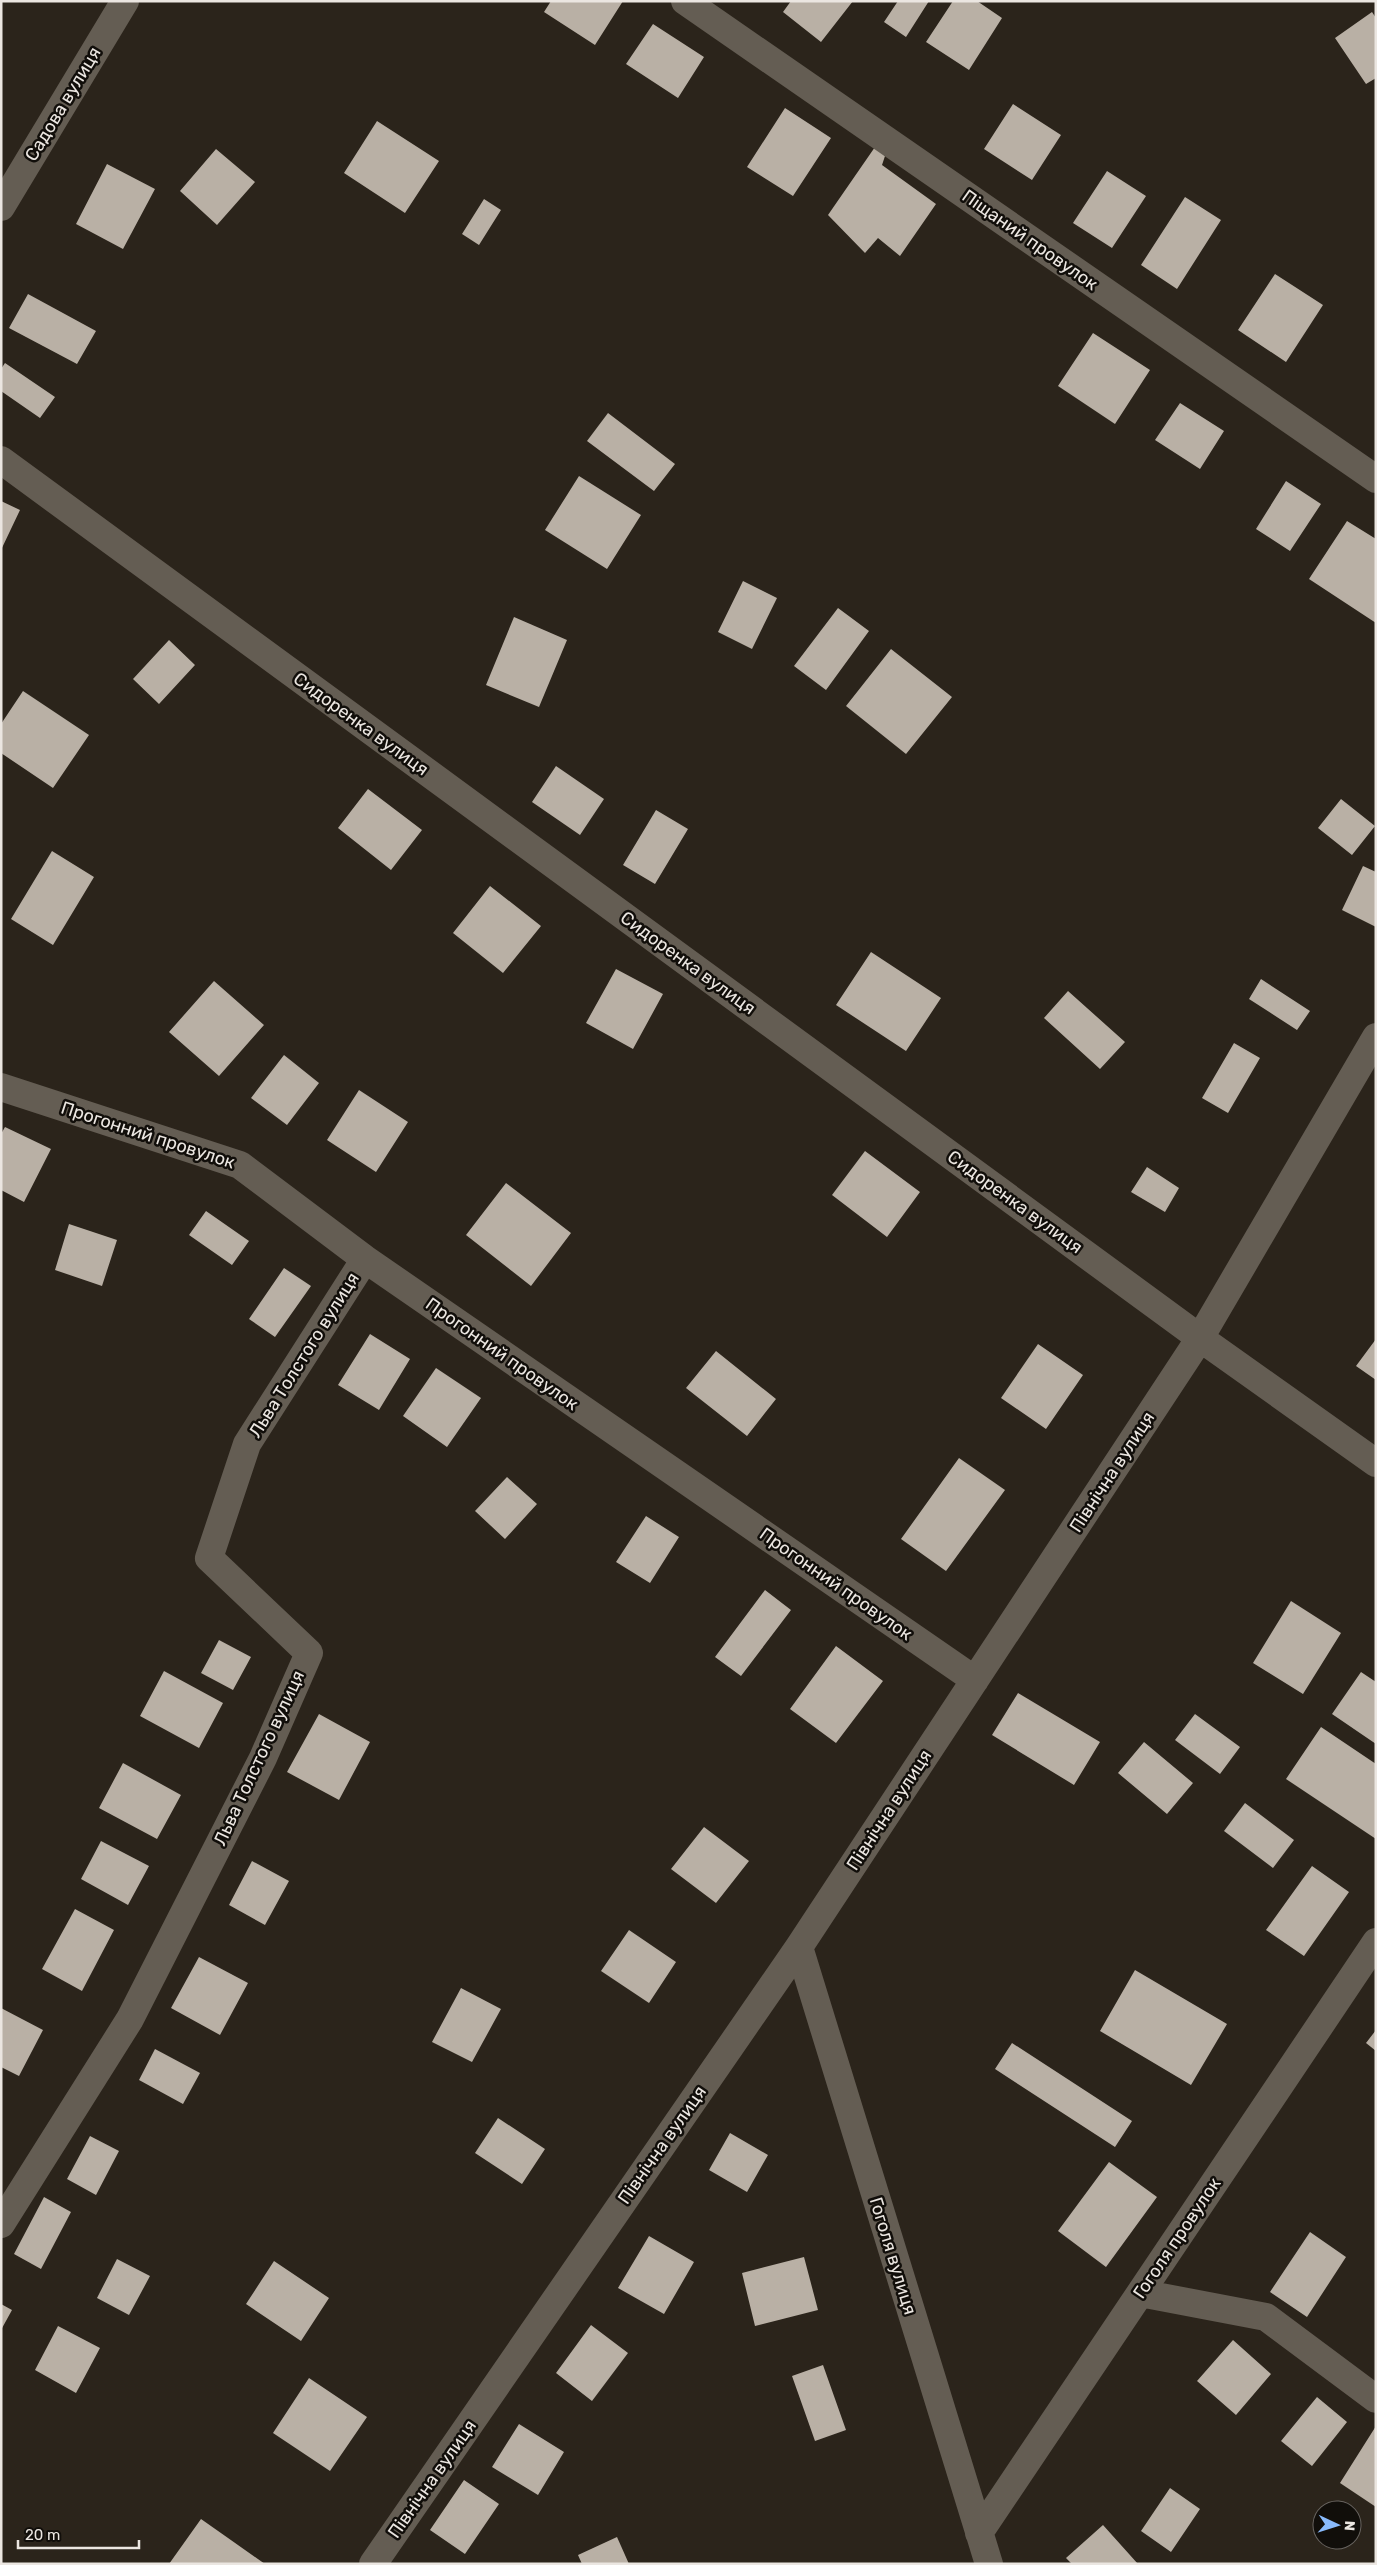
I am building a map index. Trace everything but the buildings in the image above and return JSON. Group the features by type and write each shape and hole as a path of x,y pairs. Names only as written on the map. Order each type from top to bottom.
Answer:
{"street":[{"name":"Садова вулиця","path":"1,207 125,1"},
{"name":"Піщаний провулок","path":"685,1 1376,480"},
{"name":"Сидоренка вулиця","path":"1,460 1200,1338 1376,1463"},
{"name":"Північна вулиця","path":"373,2564 799,1947 1200,1338 1376,1038"},
{"name":"Прогонний провулок","path":"1,1087 240,1165 365,1259 975,1680"},
{"name":"Льва Толстого вулиця","path":"1,2224 130,2019 263,1758 309,1653 209,1558 247,1444 365,1259"},
{"name":"Гоголя провулок","path":"979,2533 1376,1942"},
{"name":"Гоголя вулиця","path":"799,1947 989,2564"},
{"path":"1140,2293 1266,2317 1376,2399"}]}
